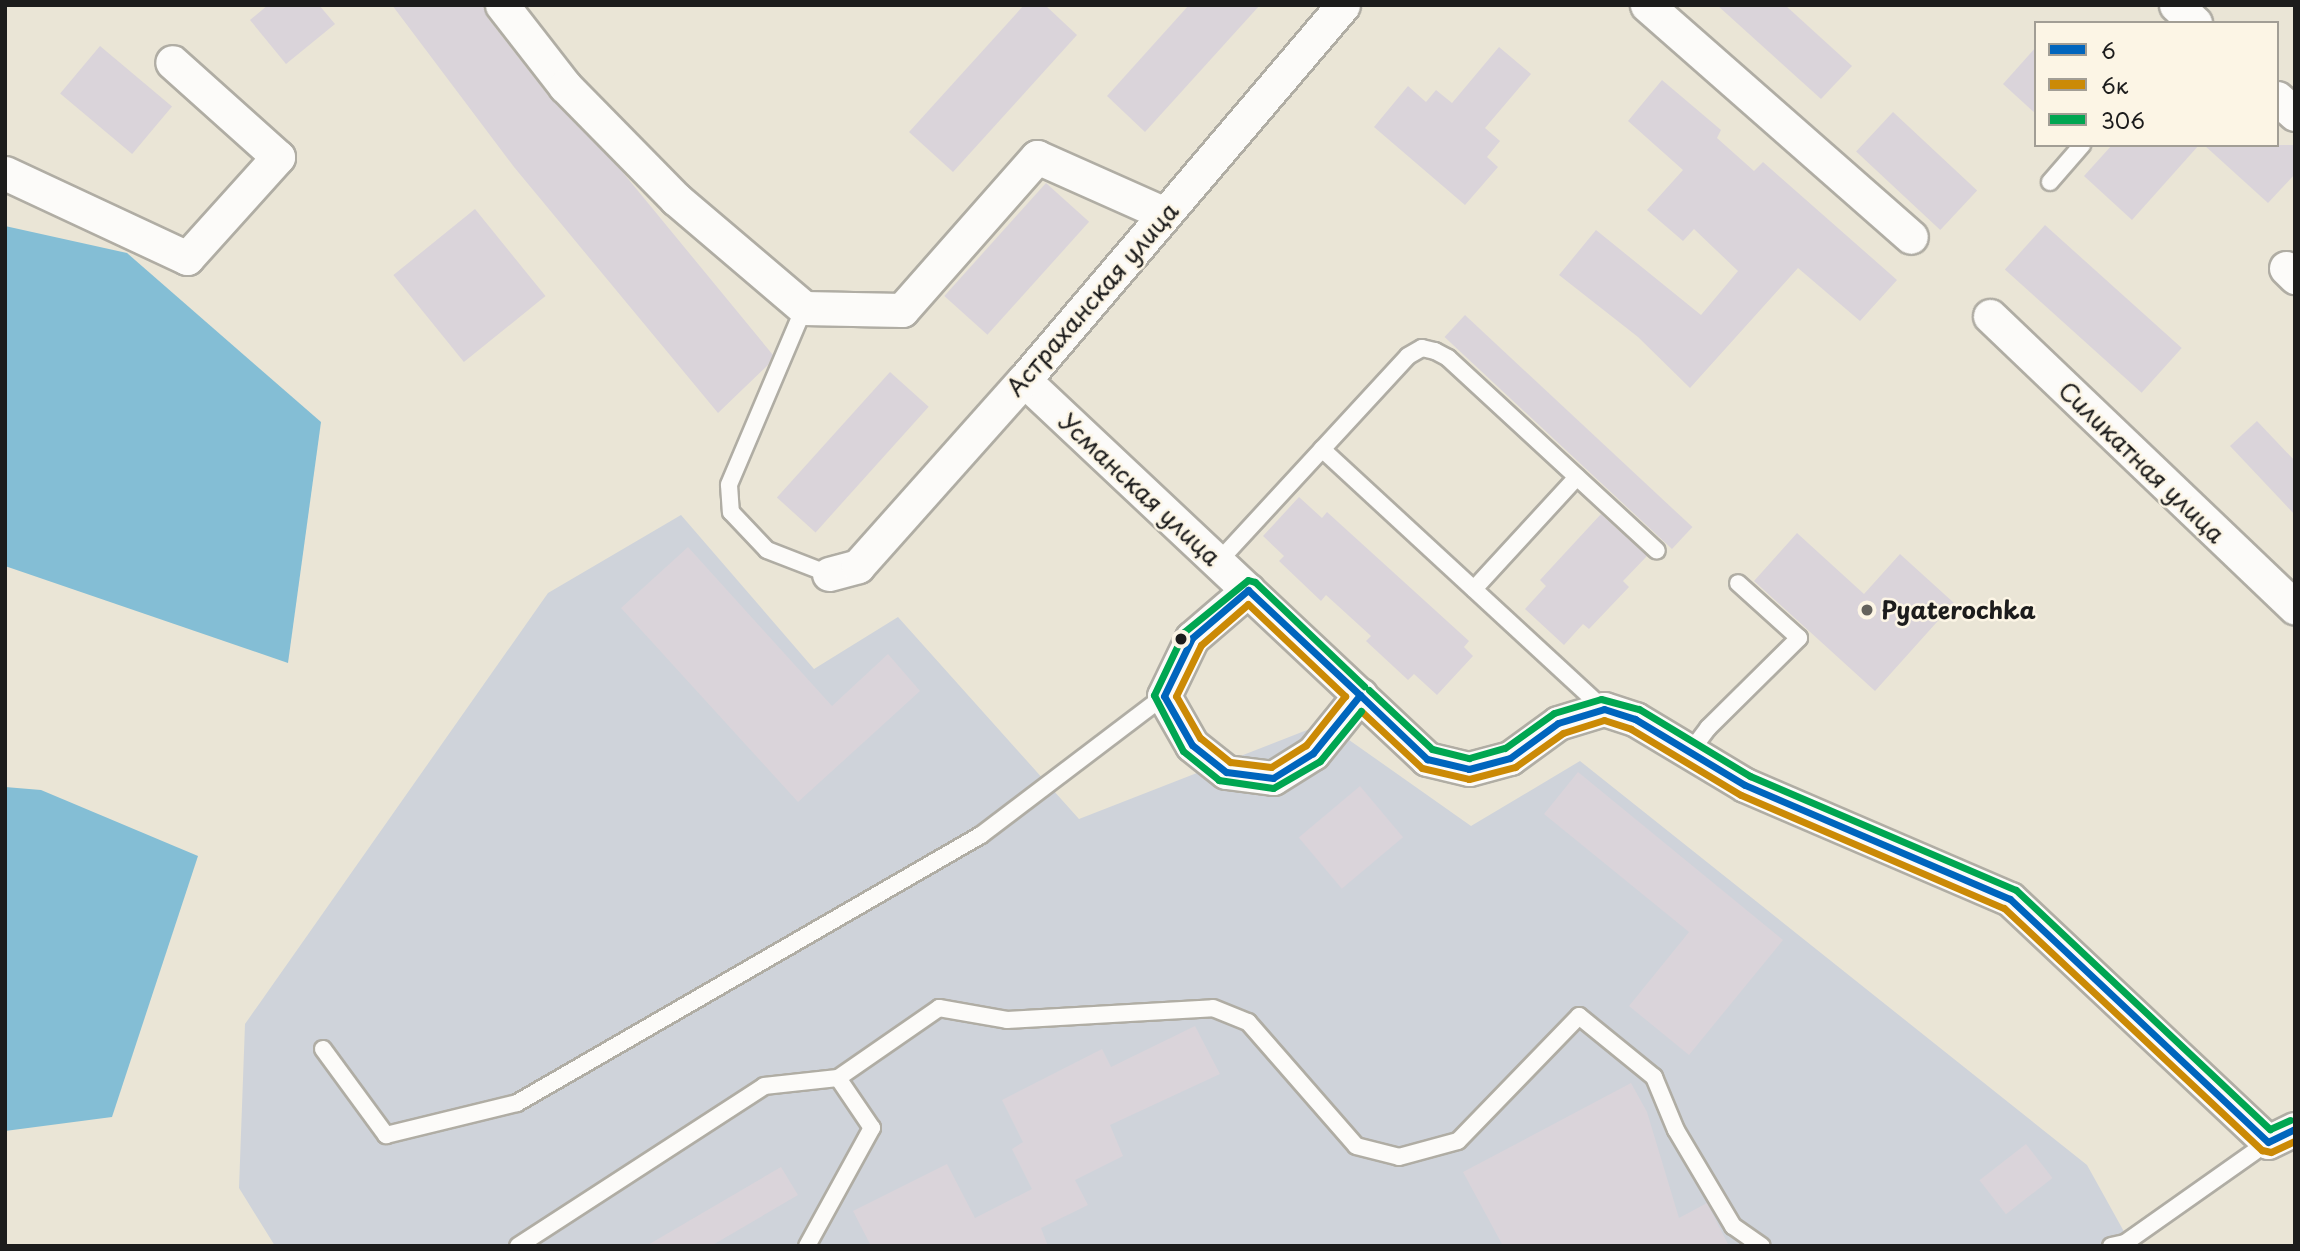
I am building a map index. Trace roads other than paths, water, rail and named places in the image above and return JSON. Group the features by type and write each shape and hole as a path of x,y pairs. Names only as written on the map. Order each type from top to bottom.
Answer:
{"street":[{"path":"502,5 565,86 676,199 804,308 902,310 1037,157 1165,214"},
{"name":"Астраханская улица","path":"829,574 858,566 1024,380 1343,5"},
{"path":"1647,5 1911,237"},
{"path":"5,173 187,258 278,157 172,62"},
{"path":"2279,100 2295,114"},
{"name":"Силикатная улица","path":"1990,316 2295,607"},
{"name":"Усманская улица","path":"1024,380 1427,759 1469,769 1510,758 1558,723 1604,709"},
{"path":"1248,590 1192,638 1164,696 1192,745 1226,772 1273,778 1313,753 1360,695"},
{"path":"1604,709 1635,719 1745,785 2010,899 2281,1136"}],"lane":[{"path":"2050,182 2080,147"},
{"path":"804,308 729,485 732,512 767,550 829,574"},
{"path":"1218,562 1408,356 1422,348 1448,358 1657,551"},
{"path":"1322,449 1604,709"},
{"path":"1474,589 1577,477"},
{"path":"1690,752 1708,728 1799,638 1738,583"},
{"path":"323,1049 386,1135 517,1103 981,835 1164,696"},
{"path":"519,1246 764,1086 838,1078 939,1008 1007,1020 1213,1008 1248,1022 1356,1146 1399,1157 1458,1141 1579,1016 1654,1077 1676,1130 1733,1226 1762,1246"},
{"path":"807,1246 872,1128 838,1078"},
{"path":"2111,1246 2125,1243 2281,1136"}],"water":[{"path":"5,226 127,253 321,422 288,663 5,566"},
{"path":"5,787 41,790 198,856 112,1117 5,1131"}],"place":[{"name":"Pyaterochka","path":"1867,610"}]}
